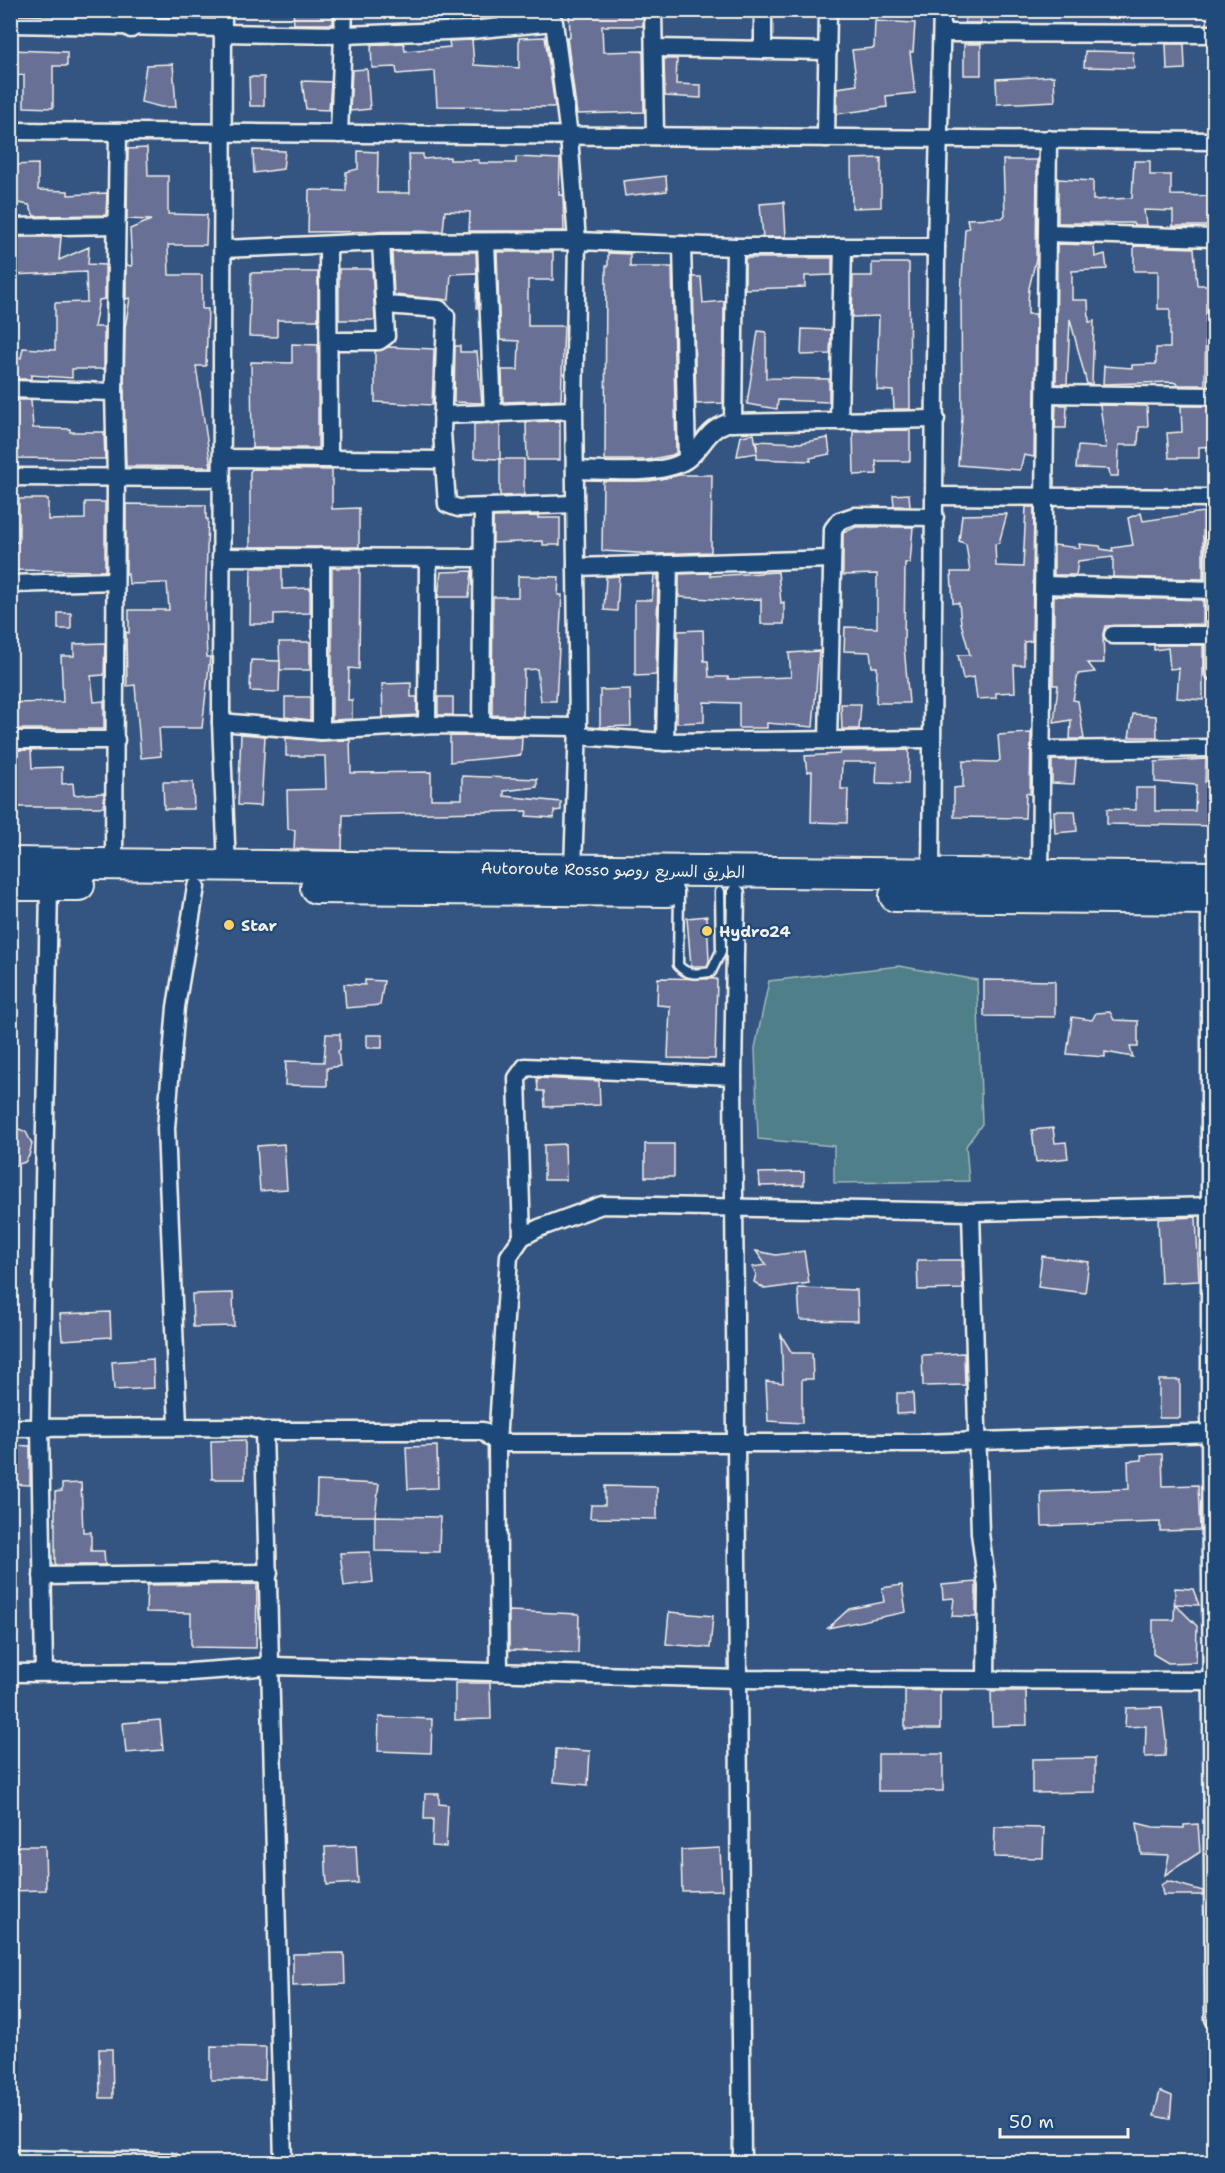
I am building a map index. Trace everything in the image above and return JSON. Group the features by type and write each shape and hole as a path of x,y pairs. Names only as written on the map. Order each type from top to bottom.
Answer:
{"highway":[{"name":"Autoroute Rosso الطريق السريع روصو","path":"10,863 227,867 573,868 1041,876 1213,891"},
{"name":"Autoroute Rosso الطريق السريع روصو","path":"10,885 679,892 1213,891"}],"street":[{"path":"130,28 131,10"},
{"path":"223,10 221,722 227,867"},
{"path":"339,134 345,35 344,10"},
{"path":"654,10 655,136"},
{"path":"763,10 763,50"},
{"path":"826,138 828,10"},
{"path":"931,875 930,738 936,496 936,247 942,10"},
{"path":"10,24 345,35 507,18 554,16 569,136 577,241 574,410 578,731 573,868"},
{"path":"942,33 1215,34"},
{"path":"654,48 828,51"},
{"path":"10,131 1215,141"},
{"path":"114,865 116,478 114,392 118,132"},
{"path":"1041,876 1048,139"},
{"path":"10,227 116,225"},
{"path":"1047,233 1215,238"},
{"path":"224,249 381,242 577,241 735,247 936,247"},
{"path":"330,341 383,340 386,336 381,242"},
{"path":"486,242 493,414"},
{"path":"328,245 329,459"},
{"path":"682,245 687,459"},
{"path":"733,423 735,247"},
{"path":"839,421 843,247"},
{"path":"386,306 422,306 445,313 442,415 447,504 458,508 575,504"},
{"path":"10,389 114,392"},
{"path":"1046,394 1215,396"},
{"path":"442,415 574,410"},
{"path":"575,470 651,470 672,466 687,459 713,429 733,423 936,419"},
{"path":"222,458 443,460"},
{"path":"10,477 222,478"},
{"path":"936,496 1214,498 1215,672"},
{"path":"481,726 483,508"},
{"path":"828,740 833,529 839,521 854,516 935,517"},
{"path":"221,557 481,558"},
{"path":"321,557 321,731"},
{"path":"427,725 428,558"},
{"path":"576,567 831,560"},
{"path":"665,742 669,564"},
{"path":"10,584 115,581"},
{"path":"1044,585 1214,590"},
{"path":"1113,635 1214,635"},
{"path":"221,722 321,731 427,725 481,726 578,731 665,742 930,738"},
{"path":"10,740 116,740"},
{"path":"1041,750 1215,748"},
{"path":"44,1672 40,1427 49,885"},
{"path":"178,1426 166,1128 176,1007 196,887"},
{"path":"1213,891 1212,1433 1215,2019"},
{"path":"728,892 733,1077 742,2163"},
{"path":"522,1237 517,1078 525,1067 733,1077"},
{"path":"499,1672 497,1443 509,1256 522,1237 539,1228 602,1205 972,1212 1212,1206"},
{"path":"972,1212 980,1533 987,1586 986,1679"},
{"path":"10,1428 248,1426 264,1431 483,1431 497,1443 978,1441 1212,1433"},
{"path":"264,1431 272,1666 283,2163"},
{"path":"42,1576 269,1572"},
{"path":"10,1673 189,1672 272,1666 739,1679 1213,1681"},
{"path":"10,2159 172,2163"}],"lane":[{"path":"679,892 678,965 689,974 711,972 717,964 728,892"}],"green space":[{"path":"899,966 977,980 982,1124 966,1146 969,1181 834,1183 834,1146 758,1139 755,1048 769,981"}],"building":[{"path":"293,10 333,10 333,24 294,24"},
{"path":"569,10 643,10 643,26 602,26 603,52 643,51 644,112 577,114 567,37 570,37"},
{"path":"965,10 980,10 981,23 965,23"},
{"path":"875,21 915,23 913,52 910,52 915,93 886,96 887,107 837,114 837,88 857,85 852,50 874,48"},
{"path":"545,37 555,107 437,106 435,71 397,74 396,67 372,68 371,45 404,43 405,51 450,47 449,41 472,40 474,65 519,68 519,38"},
{"path":"964,44 981,44 981,75 964,75"},
{"path":"1166,44 1184,44 1185,69 1167,70"},
{"path":"10,50 67,52 67,66 53,66 53,108 24,107 24,75 10,76"},
{"path":"1085,51 1133,52 1134,68 1084,67"},
{"path":"664,59 677,59 676,84 701,85 701,98 665,96"},
{"path":"173,64 176,107 161,107 141,102 146,65"},
{"path":"367,69 370,109 350,111 352,70"},
{"path":"1054,76 1055,101 997,104 996,79"},
{"path":"249,77 264,77 264,106 250,106"},
{"path":"302,81 331,82 329,110 306,109"},
{"path":"147,148 148,176 168,176 168,214 207,215 206,245 168,245 169,275 202,275 202,309 208,309 206,366 196,366 211,467 126,466 125,328 130,298 126,299 126,265 132,266 130,229 151,220 127,219 128,149"},
{"path":"253,150 285,151 283,169 254,173"},
{"path":"358,151 378,152 377,193 410,193 409,154 423,154 423,159 450,157 450,160 479,160 479,163 516,163 516,157 560,159 559,195 563,195 564,231 469,231 470,212 445,211 443,231 308,232 309,190 346,191 346,172 358,169"},
{"path":"881,158 881,207 852,208 851,159"},
{"path":"1003,160 1037,160 1036,259 1028,301 1028,314 1036,314 1034,457 1024,455 1020,470 958,465 962,418 961,295 965,229 969,228 967,219 1002,218 1005,215"},
{"path":"1134,161 1150,161 1150,175 1171,175 1171,195 1212,196 1212,226 1173,226 1173,211 1144,210 1146,225 1058,223 1058,179 1093,181 1093,200 1132,198"},
{"path":"38,164 38,190 68,191 68,195 107,193 106,215 34,216 29,205 13,202 15,186 10,185 10,165"},
{"path":"666,176 667,191 625,196 623,181"},
{"path":"784,202 786,237 763,237 760,204"},
{"path":"10,237 61,237 59,260 89,247 88,264 105,265 105,299 99,300 94,327 104,327 104,369 72,369 72,378 31,375 31,379 12,379 10,356 21,358 23,348 55,350 55,303 87,302 86,272 10,275"},
{"path":"1057,244 1094,245 1095,257 1105,254 1107,269 1072,271 1072,300 1088,300 1089,322 1094,321 1092,384 1087,384 1070,319 1067,384 1056,384"},
{"path":"1134,246 1194,248 1197,285 1209,285 1210,302 1206,303 1205,385 1180,385 1173,382 1103,384 1104,366 1132,368 1132,365 1156,364 1156,348 1170,348 1170,309 1158,309 1158,271 1134,271"},
{"path":"392,252 476,252 477,273 451,274 449,300 394,295"},
{"path":"497,252 553,252 553,280 528,280 528,326 564,326 561,400 503,402 502,370 518,370 519,341 500,340"},
{"path":"608,253 630,254 630,267 672,267 676,453 672,455 647,460 605,460 606,266 608,266"},
{"path":"745,258 832,258 832,275 805,276 805,287 745,289"},
{"path":"872,263 909,263 910,409 894,409 893,391 877,390 879,316 852,317 853,276 872,276"},
{"path":"339,269 372,269 375,320 339,320"},
{"path":"318,272 318,320 277,320 277,337 249,336 251,273"},
{"path":"477,277 478,308 476,308"},
{"path":"693,277 701,277 703,303 724,301 723,403 696,404"},
{"path":"802,329 831,330 830,354 801,355"},
{"path":"758,331 766,332 766,378 829,379 829,402 778,400 777,409 747,404"},
{"path":"292,344 318,345 318,448 252,448 251,362 292,363"},
{"path":"455,346 460,346 460,352 477,352 482,403 454,402"},
{"path":"389,347 434,349 432,405 375,402 375,351"},
{"path":"10,400 31,400 33,428 70,429 70,432 104,432 105,459 10,458"},
{"path":"1056,405 1067,405 1066,428 1055,428"},
{"path":"1100,405 1147,406 1148,427 1139,427 1138,445 1119,445 1118,476 1110,476 1109,469 1076,468 1078,446 1106,448"},
{"path":"1181,406 1215,406 1215,446 1199,447 1199,458 1169,458 1167,433 1182,432"},
{"path":"560,421 560,460 527,460 526,422"},
{"path":"500,423 500,459 474,458 474,424"},
{"path":"910,430 910,461 876,461 877,474 854,475 853,431"},
{"path":"754,434 757,451 757,441 800,443 828,438 830,454 810,458 811,461 757,459 757,453 737,456 741,436"},
{"path":"500,459 524,459 524,495 500,496"},
{"path":"252,469 332,470 332,509 359,508 359,547 250,547 250,472"},
{"path":"680,475 712,475 711,552 655,554 602,551 603,481 649,481"},
{"path":"909,494 910,506 894,506 893,495"},
{"path":"19,499 48,499 48,520 85,519 85,502 105,502 105,571 10,570 10,542 19,542"},
{"path":"126,504 206,505 206,519 208,519 205,613 207,657 210,657 202,728 159,728 161,756 141,758 135,685 127,686 126,632 129,633 129,610 169,610 167,583 129,584 128,574 126,574"},
{"path":"1026,507 1034,507 1032,641 1024,642 1024,665 1014,665 1015,692 996,693 996,698 977,699 974,677 963,679 958,655 970,655 961,623 959,603 953,603 951,572 970,572 966,544 959,541 962,515 1007,514 999,543 995,544 996,566 1023,567"},
{"path":"1203,512 1203,579 1113,577 1113,557 1078,561 1076,575 1054,575 1054,545 1080,548 1079,544 1100,546 1101,549 1113,551 1112,548 1133,545 1128,518 1141,513 1143,521"},
{"path":"538,516 538,518 560,518 560,545 543,545 543,541 493,543 493,517"},
{"path":"856,527 913,527 910,563 905,563 904,646 909,703 876,703 877,667 872,667 870,652 844,651 845,627 877,628 877,574 843,575 843,533"},
{"path":"251,568 282,568 282,589 310,588 310,613 274,614 274,624 250,624"},
{"path":"332,568 360,568 359,669 349,668 348,700 352,700 352,719 332,720"},
{"path":"472,571 469,597 438,597 441,572"},
{"path":"778,572 781,603 784,602 784,624 761,624 761,599 728,600 679,597 679,574 710,573 710,576"},
{"path":"654,575 658,575 656,675 635,676 635,600 652,600"},
{"path":"518,576 559,577 558,595 562,595 556,701 541,701 537,669 524,670 523,716 492,715 493,597 518,597"},
{"path":"619,576 617,611 604,610 606,577"},
{"path":"1054,596 1203,600 1203,624 1105,626 1104,663 1088,663 1095,672 1078,674 1073,700 1078,701 1084,739 1070,739 1071,720 1054,723 1058,685 1053,685"},
{"path":"58,613 71,613 71,629 58,629"},
{"path":"703,630 704,661 708,661 709,677 728,677 728,679 791,677 789,653 819,651 813,727 767,723 767,728 739,728 739,703 704,702 704,722 677,723 678,631"},
{"path":"279,642 310,642 310,670 280,670"},
{"path":"105,643 104,675 91,676 94,702 104,701 104,729 10,729 10,703 63,702 61,656 74,656 74,644"},
{"path":"1154,645 1203,645 1203,700 1177,698 1179,668 1170,669 1168,648 1154,650"},
{"path":"251,660 280,661 279,692 250,691"},
{"path":"411,683 411,697 417,697 417,715 383,717 382,684"},
{"path":"630,689 631,726 600,727 600,690"},
{"path":"285,697 310,697 310,720 285,717"},
{"path":"438,697 453,697 453,715 438,715"},
{"path":"841,704 861,704 859,729 842,729"},
{"path":"1133,714 1156,716 1157,737 1129,737"},
{"path":"1031,733 1030,794 1026,793 1025,818 954,817 954,788 963,787 963,761 997,762 1000,760 998,735"},
{"path":"241,734 265,736 261,806 238,805"},
{"path":"450,736 522,737 521,755 450,762"},
{"path":"286,738 320,741 350,740 351,773 431,772 431,799 462,799 462,776 537,779 537,787 504,791 504,796 561,802 561,810 554,811 554,818 526,816 527,811 343,815 342,850 294,849 295,830 288,829 287,790 326,789 325,756 286,756"},
{"path":"10,750 31,750 32,768 62,767 62,784 73,783 74,795 104,793 104,807 10,807"},
{"path":"909,750 908,784 876,783 877,762 842,762 841,789 848,789 847,823 811,822 812,771 807,772 805,756 840,754 841,751"},
{"path":"1206,759 1205,782 1215,783 1215,826 1107,824 1107,809 1136,810 1136,788 1155,788 1155,811 1195,811 1196,785 1155,782 1155,762"},
{"path":"1052,760 1076,760 1074,784 1052,783"},
{"path":"163,782 193,782 194,809 164,809"},
{"path":"1054,811 1075,811 1077,831 1055,833"},
{"path":"707,916 709,961 707,966 691,966 687,918"},
{"path":"658,978 717,979 715,1059 668,1058 670,1006 657,1005"},
{"path":"365,980 384,981 380,1005 346,1008 344,984 365,985"},
{"path":"984,980 1055,981 1055,1017 984,1016"},
{"path":"1110,1012 1114,1020 1138,1021 1138,1047 1130,1047 1133,1057 1105,1052 1105,1057 1067,1054 1072,1017 1092,1020 1096,1013"},
{"path":"326,1034 340,1034 340,1050 338,1051 340,1066 327,1068 327,1086 285,1085 286,1061 324,1062"},
{"path":"367,1035 382,1035 382,1048 367,1048"},
{"path":"537,1078 599,1081 600,1105 545,1107 544,1091 538,1091"},
{"path":"10,1125 26,1132 32,1144 25,1162 10,1167"},
{"path":"1053,1128 1055,1143 1066,1142 1068,1158 1036,1162 1032,1130"},
{"path":"284,1144 287,1189 260,1191 257,1146"},
{"path":"565,1144 566,1180 544,1180 544,1145"},
{"path":"645,1144 674,1144 674,1177 645,1177"},
{"path":"804,1172 804,1185 760,1186 759,1173"},
{"path":"1196,1217 1199,1281 1161,1283 1158,1219"},
{"path":"756,1251 776,1255 804,1251 809,1283 765,1289 754,1282 756,1274 752,1267 766,1265"},
{"path":"1042,1256 1089,1262 1085,1293 1038,1287"},
{"path":"917,1260 962,1260 963,1289 918,1290"},
{"path":"798,1288 857,1290 858,1321 800,1320"},
{"path":"233,1293 234,1326 193,1327 192,1294"},
{"path":"110,1312 111,1337 62,1340 60,1314"},
{"path":"781,1335 792,1353 812,1353 813,1379 802,1379 802,1423 768,1421 766,1381 783,1383"},
{"path":"964,1353 965,1385 923,1386 922,1355"},
{"path":"153,1359 154,1388 114,1390 112,1362"},
{"path":"1159,1380 1180,1380 1180,1418 1159,1418"},
{"path":"897,1393 913,1393 914,1413 897,1414"},
{"path":"245,1440 245,1479 212,1479 211,1441"},
{"path":"10,1445 30,1446 30,1485 10,1484"},
{"path":"437,1446 438,1488 408,1489 406,1447"},
{"path":"1162,1454 1163,1486 1198,1485 1200,1530 1160,1531 1160,1522 1042,1526 1041,1492 1129,1489 1128,1461 1142,1460 1141,1455"},
{"path":"317,1481 379,1484 375,1516 316,1516"},
{"path":"81,1483 83,1532 91,1532 91,1551 104,1551 105,1565 55,1565 55,1492 62,1491 62,1484"},
{"path":"605,1486 657,1487 657,1519 590,1518 591,1505 605,1505"},
{"path":"375,1516 440,1517 439,1552 375,1551"},
{"path":"370,1552 373,1582 344,1586 340,1553"},
{"path":"976,1582 976,1617 952,1616 954,1598 943,1599 942,1585"},
{"path":"257,1584 256,1648 191,1647 191,1613 146,1612 147,1585"},
{"path":"902,1585 906,1612 828,1628 849,1609 884,1602 882,1588"},
{"path":"1175,1588 1193,1589 1199,1605 1175,1604 1197,1626 1196,1662 1168,1663 1153,1654 1153,1620 1174,1620"},
{"path":"509,1611 579,1614 578,1653 509,1650"},
{"path":"669,1612 713,1616 710,1648 666,1644"},
{"path":"455,1683 490,1683 491,1719 455,1720"},
{"path":"905,1690 940,1690 940,1729 905,1729"},
{"path":"991,1691 1026,1691 1027,1725 992,1726"},
{"path":"1162,1707 1166,1740 1165,1756 1145,1757 1146,1726 1125,1727 1126,1708"},
{"path":"379,1717 432,1719 431,1753 378,1751"},
{"path":"160,1720 163,1750 126,1753 123,1723"},
{"path":"556,1749 590,1751 588,1785 554,1782"},
{"path":"878,1754 943,1754 943,1791 878,1791"},
{"path":"1095,1758 1095,1792 1032,1793 1032,1759"},
{"path":"425,1794 439,1794 439,1804 448,1805 446,1847 432,1846 433,1819 424,1819"},
{"path":"1137,1823 1153,1827 1184,1828 1184,1825 1198,1824 1200,1852 1165,1875 1169,1855 1141,1854"},
{"path":"995,1827 1044,1828 1043,1858 994,1857"},
{"path":"10,1846 45,1846 46,1890 10,1891"},
{"path":"356,1846 358,1883 327,1885 325,1847"},
{"path":"720,1848 722,1890 682,1891 681,1850"},
{"path":"1167,1881 1203,1891 1203,1895 1163,1895 1161,1885"},
{"path":"344,1953 345,1984 293,1986 293,1954"},
{"path":"211,2046 266,2047 265,2080 211,2080"},
{"path":"99,2049 112,2049 113,2098 100,2098"},
{"path":"1160,2091 1172,2096 1170,2119 1154,2116"}],"place":[{"name":"Star","path":"229,925"},
{"name":"Hydro24","path":"707,931"}]}
